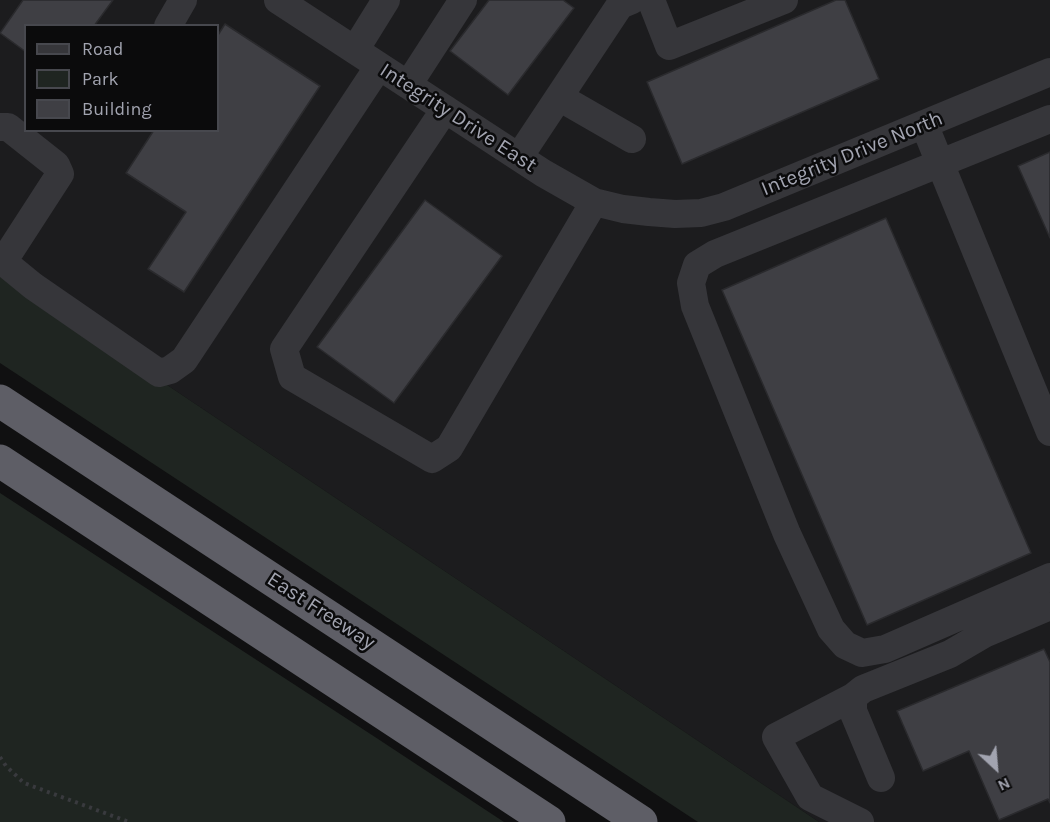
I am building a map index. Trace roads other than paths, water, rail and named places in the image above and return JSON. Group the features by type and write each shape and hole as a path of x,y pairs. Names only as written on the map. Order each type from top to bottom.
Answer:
{"highway":[{"name":"East Freeway","path":"0,401 641,822"},
{"path":"0,461 549,822"}],"street":[{"path":"169,24 183,0"},
{"name":"Integrity Drive East","path":"278,0 519,158 594,202 622,209 649,212"},
{"path":"355,50 386,0"},
{"path":"408,85 463,0"},
{"path":"519,158 620,5 632,0"},
{"path":"651,0 669,46 784,0"},
{"path":"0,127 8,127 56,165 60,174 1,261 33,286 159,373 170,370 183,360 379,66"},
{"name":"Integrity Drive North","path":"649,212 701,213 724,207 1050,72"},
{"path":"559,97 632,139"},
{"path":"446,109 285,349 292,377 432,459 449,448 594,202"},
{"path":"1050,119 715,254 697,265 691,283 695,306 787,534 831,629 845,645 862,653 885,648 1050,577"},
{"path":"924,124 1050,432"},
{"path":"860,822 810,797 776,737 853,697 863,689 950,654 986,633 1050,606"},
{"path":"853,697 853,711 881,778"}]}
